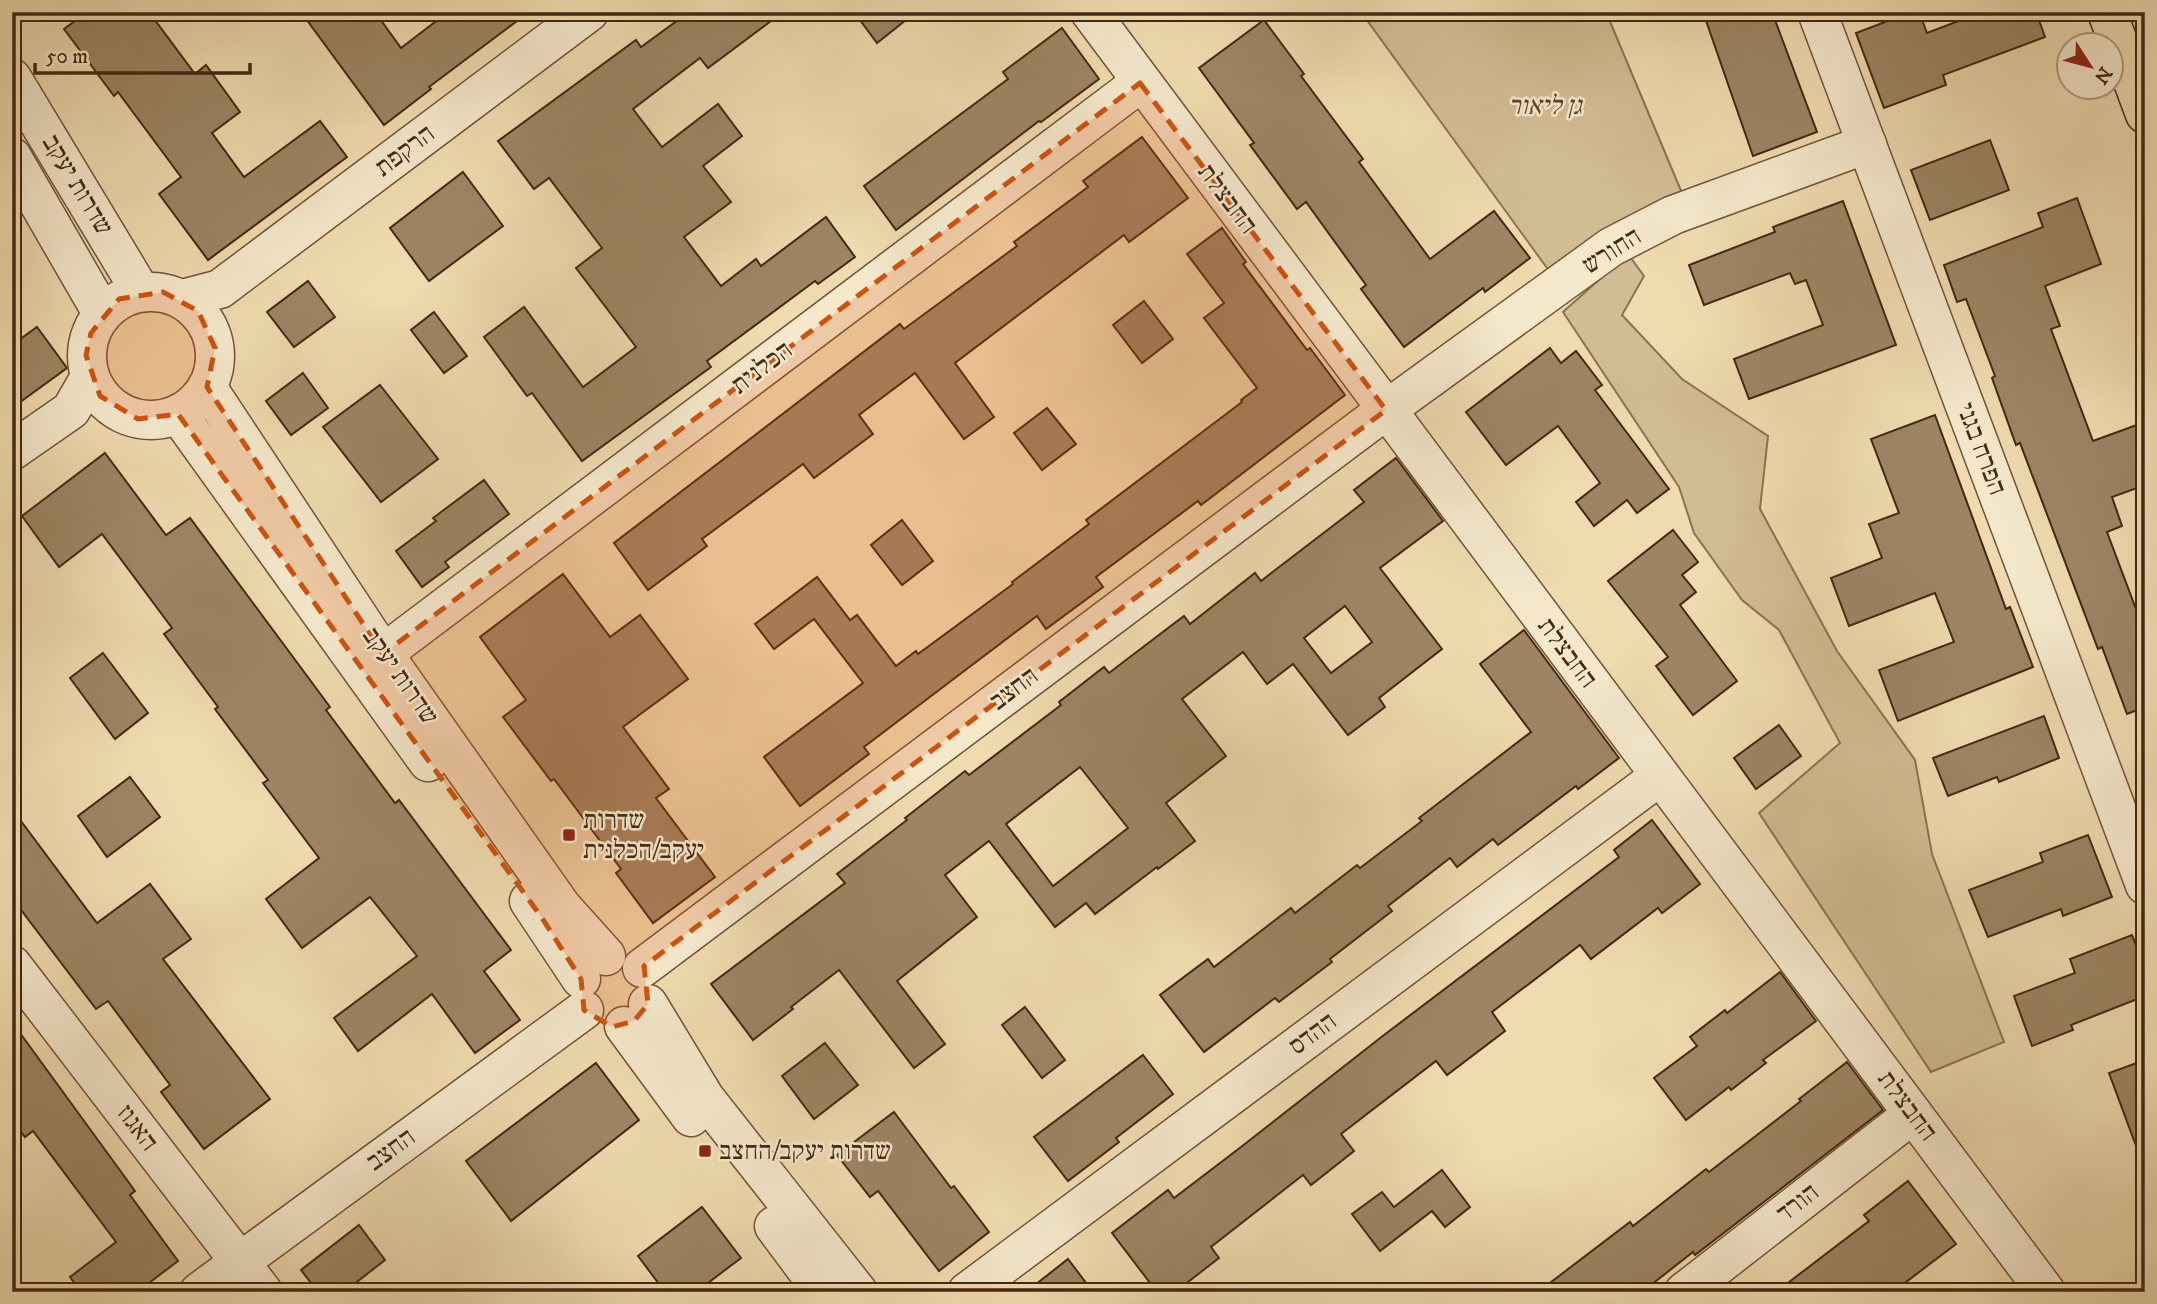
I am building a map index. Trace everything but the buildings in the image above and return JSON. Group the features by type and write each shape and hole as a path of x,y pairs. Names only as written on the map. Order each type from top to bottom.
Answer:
{"main road":[{"path":"2108,12 2145,114"}],"street":[{"name":"הרקפת","path":"182,299 220,289 589,12"},
{"name":"החבצלת","path":"1090,12 1140,83 2046,1292"},
{"name":"הפרח בגני","path":"1817,12 2145,885"},
{"name":"שדרות יעקב","path":"12,78 141,292"},
{"name":"הכלנית","path":"384,653 1140,83"},
{"name":"החורש","path":"1386,410 1611,247 1673,215 1867,144"},
{"name":"שדרות יעקב","path":"12,157 102,313"},
{"path":"209,329 220,289"},
{"path":"141,292 163,292 182,299 198,312 209,329 215,348 214,368 207,387 195,403 178,414 158,420 138,419 117,411 99,390 86,355 91,332 102,313 120,299 141,292"},
{"name":"שדרות יעקב","path":"207,387 384,653 562,907 590,982"},
{"path":"12,451 99,390"},
{"name":"החצב","path":"638,999 1386,410"},
{"name":"שדרות יעקב","path":"178,414 590,982"},
{"name":"ההדס","path":"967,1292 1660,776"},
{"path":"638,999 612,1027 601,1024 590,982 625,957 638,999 823,1292"},
{"name":"האגוז","path":"12,965 263,1292"},
{"name":"החצב","path":"199,1292 590,982"},
{"path":"638,999 705,1098 858,1292"},
{"name":"הורד","path":"1684,1292 1913,1114"}],"highlighted area":[{"path":"1140,83 1386,410 644,966 648,1004 634,1021 612,1027 584,1010 581,979 542,918 178,414 138,419 100,396 86,355 91,333 119,299 163,292 198,311 215,348 207,387 383,654"}],"green space":[{"name":"גן ליאור","path":"1361,12 1606,12 1682,193 1555,279"},
{"path":"1628,254 1644,276 1622,315 1682,379 1768,436 1760,509 1837,651 1915,760 1932,854 2004,1042 1931,1072 1759,813 1840,743 1779,630 1742,600 1694,533 1679,487 1563,312"}],"place":[{"name":"שדרות יעקב/הכלנית","path":"569,835"},
{"name":"שדרות יעקב/החצב","path":"705,1151"}]}
